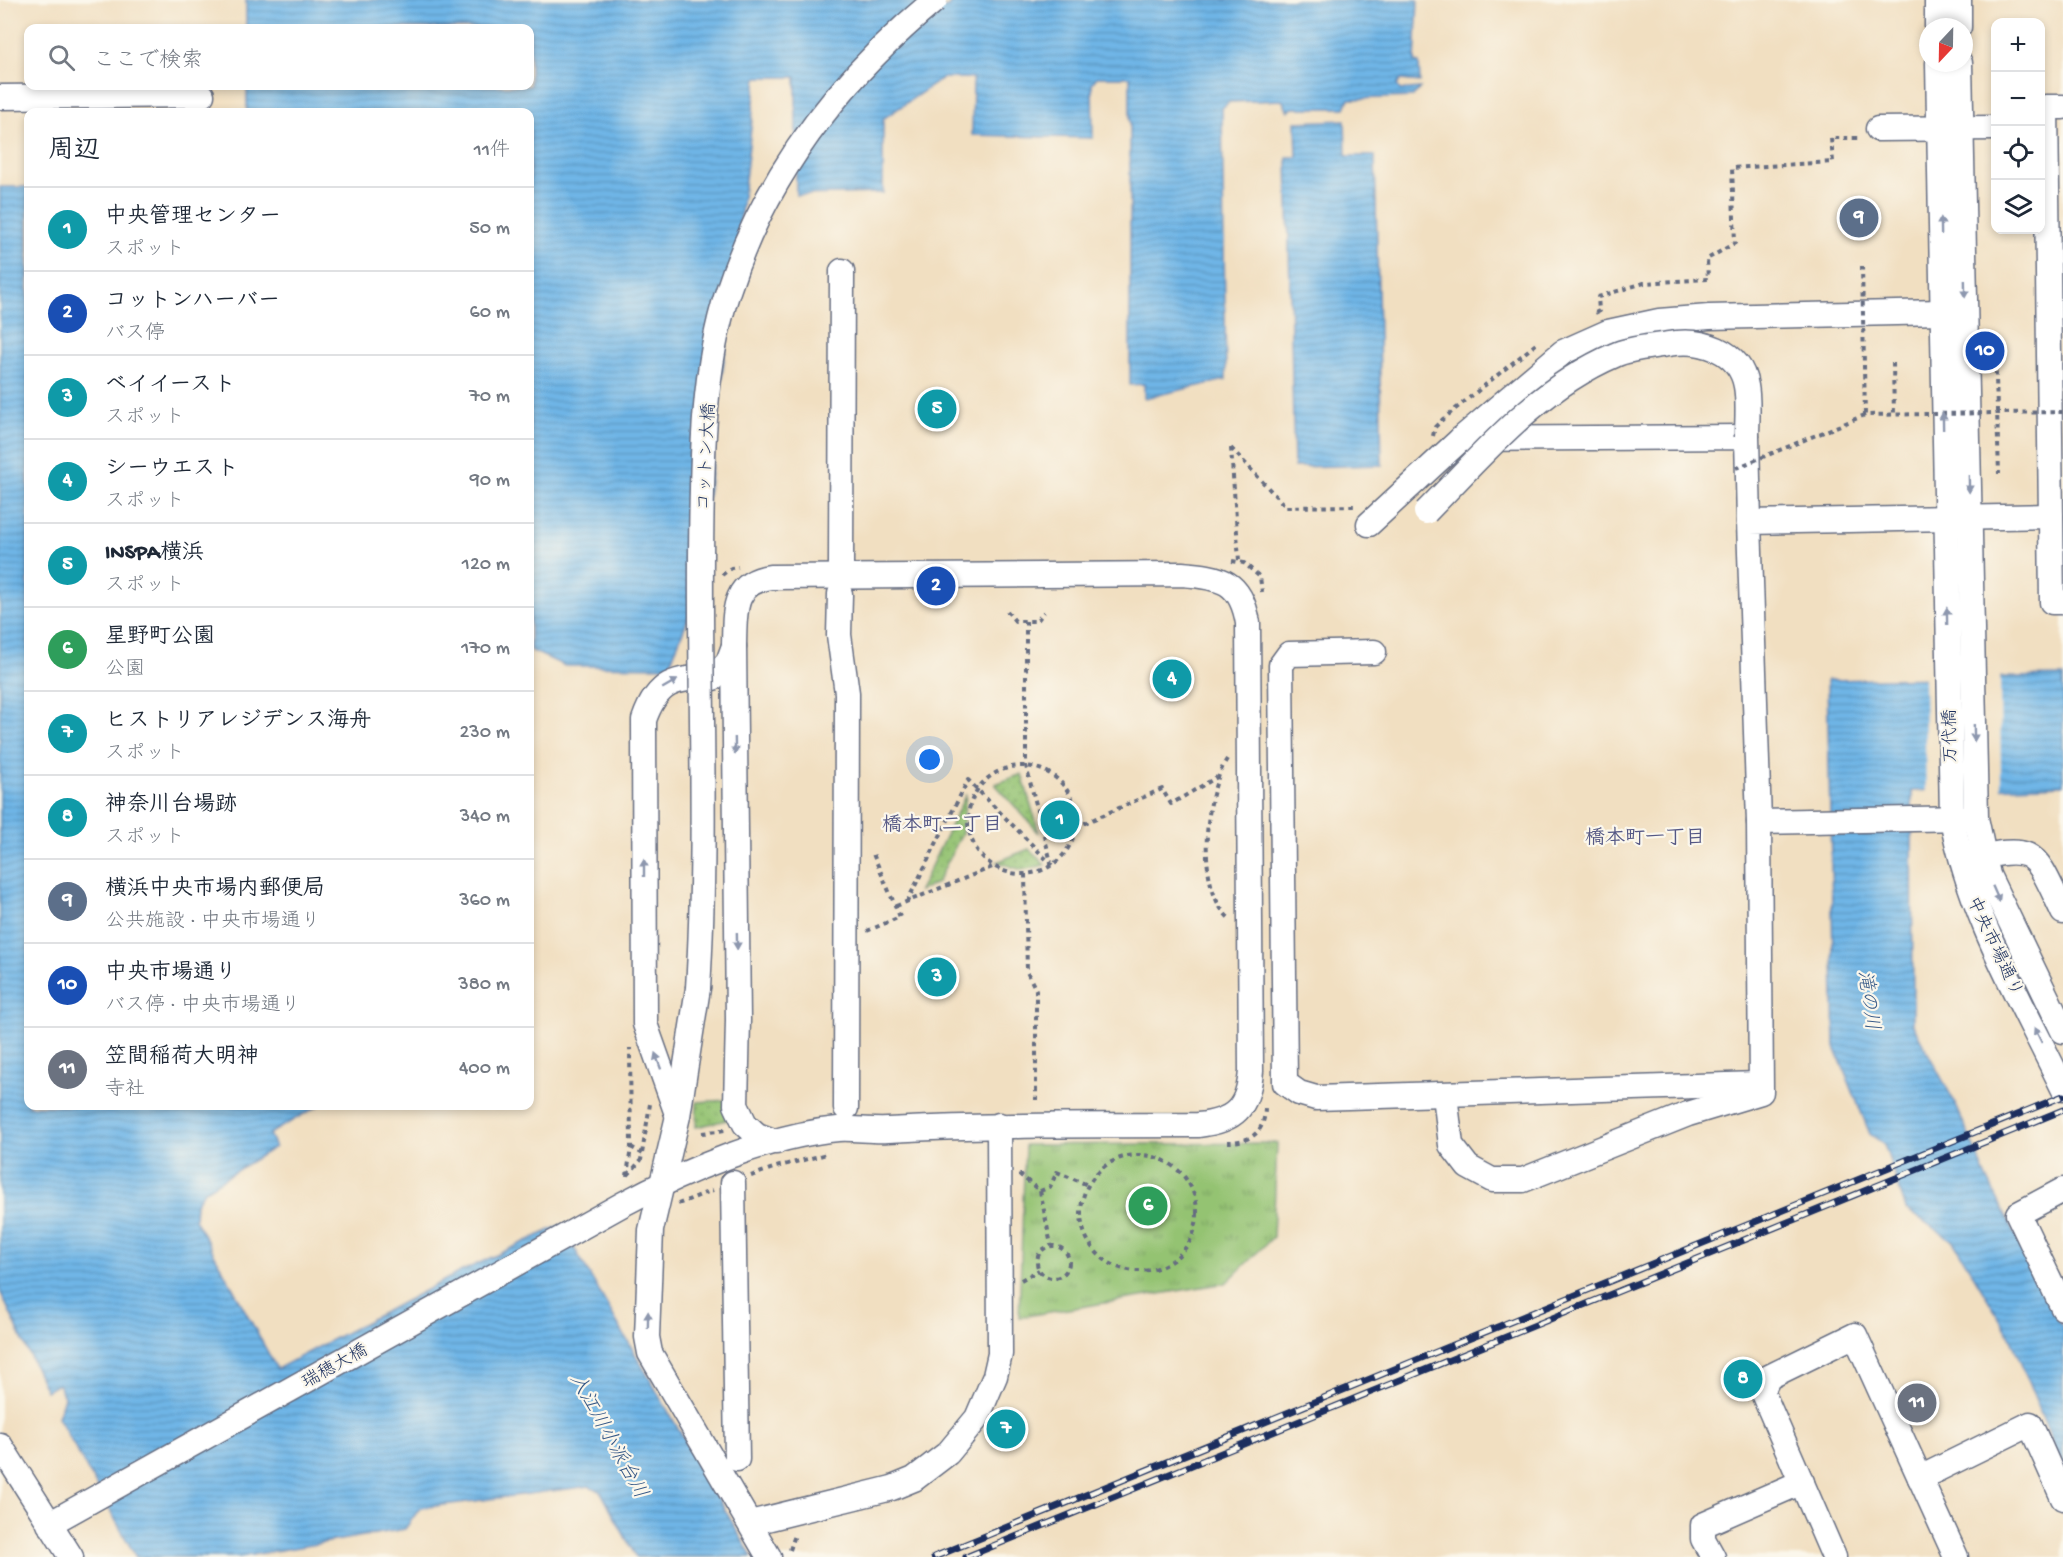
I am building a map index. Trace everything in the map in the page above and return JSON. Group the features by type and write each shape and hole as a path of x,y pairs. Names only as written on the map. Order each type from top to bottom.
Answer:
{"street":[{"name":"コットン大橋","path":"769,1557 650,1353 647,1337 649,1250 660,1184 678,1116 698,988 703,912 702,476 707,399 724,306 745,244 764,201 828,105 872,57 935,0"},
{"path":"1937,0 1937,18"},
{"path":"1959,0 1959,18"},
{"path":"1940,72 1950,128 1970,517"},
{"path":"1945,517 1942,312 1950,128 1959,72"},
{"path":"0,97 202,95"},
{"path":"2050,108 2052,602 2063,602"},
{"path":"1878,129 1991,128"},
{"path":"841,566 842,271"},
{"path":"1369,524 1461,439 1563,352 1608,332 1659,321 1709,317 1942,312"},
{"path":"1426,512 1523,413 1569,378 1617,353 1685,341 1715,347 1736,361 1746,386 1759,822 1761,1092 1688,1114 1523,1180 1492,1180 1468,1167 1451,1145 1445,1095"},
{"path":"1461,439 1747,437"},
{"path":"1749,522 2051,516"},
{"name":"万代橋","path":"1945,517 1951,807"},
{"name":"万代橋","path":"1970,517 1975,807"},
{"name":"瑞穂大橋","path":"49,1524 573,1231 660,1184 724,1158 776,1142 837,1129 999,1125 1208,1124 1229,1118 1246,1099 1251,1071 1248,635 1245,606 1234,587 1215,578 1182,574 771,577 752,583 739,597 735,608 734,645 738,1020 736,1105 744,1124 757,1135 776,1142"},
{"path":"840,594 839,635 847,693 846,1108"},
{"path":"678,1116 645,1024 644,720 651,699 666,686 683,677 713,678 728,662 734,645"},
{"path":"1374,652 1289,654 1281,665 1285,1083 1299,1093 1316,1098 1761,1084"},
{"path":"713,678 735,706"},
{"path":"1759,822 1925,819 1951,807 1975,807"},
{"name":"中央市場通り","path":"1951,807 1971,859 2002,908 2063,1031"},
{"name":"中央市場通り","path":"1975,807 1971,859 1976,908 2063,1088"},
{"path":"1971,859 2022,851 2033,857 2063,912"},
{"path":"750,1523 903,1485 948,1453 977,1418 995,1376 1000,1354 999,1125"},
{"path":"733,1183 737,1459"},
{"path":"2063,1190 2018,1214 2063,1308"},
{"path":"1834,1557 1762,1391 1769,1377 1856,1335 1956,1557"},
{"path":"1920,1478 2030,1424 2063,1498"},
{"path":"0,1445 71,1557"},
{"path":"1713,1557 1703,1539 1703,1525 1802,1482"}],"path":[{"path":"1862,266 1865,415"},
{"path":"1995,345 1999,474"},
{"path":"1893,363 1894,415"},
{"path":"1736,468 1865,415 2063,412"},
{"path":"1231,448 1239,561 1260,577 1262,589"},
{"path":"1007,611 1015,621 1037,621 1044,612"},
{"path":"1026,621 1026,766 1052,865"},
{"path":"1228,756 1216,777 1208,821 1208,869 1218,904 1223,913 1236,924 1235,912"},
{"path":"1026,766 1042,770 1062,784 1074,805 1076,827 1066,851 1052,865 1037,872 1013,873 996,866 982,856 971,835 969,811 978,789 995,773 1006,768 1026,766"},
{"path":"1076,827 1162,789 1171,804 1216,777"},
{"path":"907,902 968,780 1052,865"},
{"path":"846,940 900,917 873,854"},
{"path":"896,906 996,866"},
{"path":"1025,874 1027,972 1035,990 1036,1102"},
{"path":"622,1180 641,1160 650,1101"},
{"path":"702,1133 735,1128"},
{"path":"627,1176 631,1148 654,1156"},
{"path":"672,1206 776,1167 832,1154"},
{"path":"1136,1155 1173,1166 1187,1180 1195,1197 1197,1217 1193,1236 1183,1252 1168,1264 1151,1270 1132,1271 1114,1266 1098,1255 1087,1239 1081,1221 1082,1202 1088,1185 1100,1170 1117,1159 1136,1155"},
{"path":"998,1167 1024,1175 1040,1191 1051,1245"},
{"path":"1040,1191 1050,1187 1058,1172 1088,1185"},
{"path":"1051,1245 1062,1247 1070,1260 1068,1269 1056,1277 1042,1273 1037,1265 1042,1250 1051,1245"},
{"path":"789,1557 795,1535 802,1529"}],"green space":[{"path":"1022,774 1039,833 995,784"},
{"path":"966,794 962,833 937,883 919,891"},
{"path":"1029,849 1045,865 1022,870 997,862"},
{"path":"728,1100 732,1119 696,1127 697,1102"},
{"path":"1277,1143 1273,1237 1226,1283 1019,1317 1025,1145"}],"water":[{"path":"246,0 928,0 943,8 948,7 953,0 1418,0 1415,62 1419,63 1420,82 1401,80 1397,85 1400,90 1420,88 1413,97 1349,99 1345,108 1293,108 1288,111 1282,100 1229,102 1222,108 1226,380 1144,398 1144,384 1130,385 1130,77 1097,77 1092,83 1093,138 972,135 973,78 943,78 883,119 883,193 796,195 796,77 757,77 696,598 669,667 565,666 534,652 534,108 247,108 247,90 534,90 534,24 246,24"},
{"path":"1345,120 1346,156 1375,156 1382,465 1294,467 1287,157 1297,157 1296,122"},
{"name":"入江川小派台川","path":"0,187 24,187 24,1110 311,1110 269,1134 275,1147 205,1190 196,1203 195,1219 277,1369 460,1272 561,1225 752,1557 636,1557 601,1492 590,1486 420,1508 405,1529 239,1557 136,1557 58,1417 64,1397 58,1384 46,1391 0,1291"},
{"name":"滝の川","path":"2063,676 2063,785 1912,791 1913,1025 1955,1103 1987,1178 2063,1329 2063,1468 2010,1336 1953,1241 1906,1209 1884,1144 1870,1134 1835,1047 1827,680"}],"pier":[{"path":"2000,674 2001,791 1926,793 1924,675"}],"railway":[{"path":"934,1557 2063,1096"},
{"path":"966,1557 2063,1110"}],"place":[{"name":"横浜中央市場内郵便局","path":"1859,218"},
{"name":"中央市場通り","path":"1985,351"},
{"name":"INSPA横浜","path":"937,409"},
{"name":"コットンハーバー","path":"936,586"},
{"name":"シーウエスト","path":"1172,679"},
{"name":"中央管理センター","path":"1060,820"},
{"name":"ベイイースト","path":"937,977"},
{"name":"星野町公園","path":"1148,1206"},
{"name":"神奈川台場跡","path":"1743,1379"},
{"name":"笠間稲荷大明神","path":"1917,1403"},
{"name":"ヒストリアレジデンス海舟","path":"1006,1429"}],"district":[{"name":"橋本町二丁目","path":"942,823"},
{"name":"橋本町一丁目","path":"1645,836"}]}
